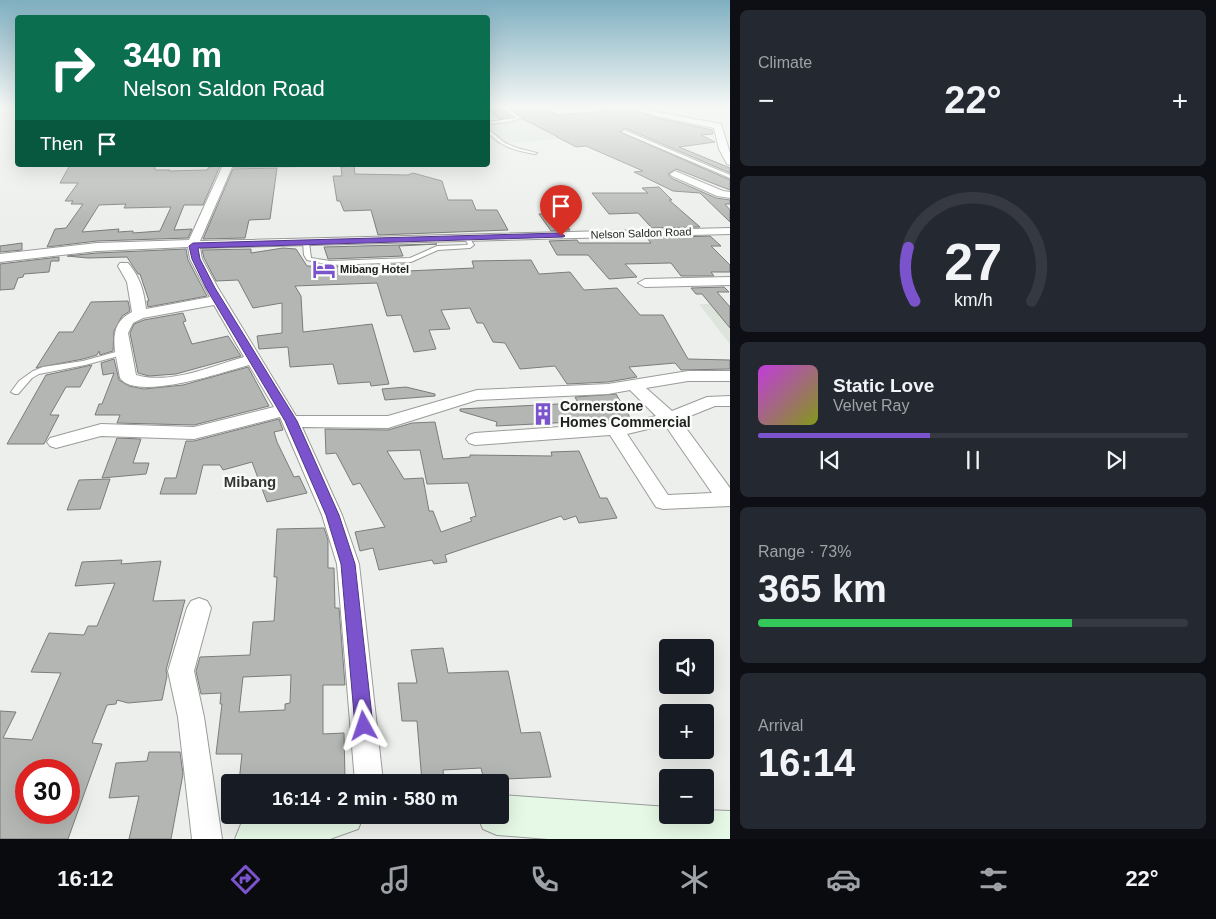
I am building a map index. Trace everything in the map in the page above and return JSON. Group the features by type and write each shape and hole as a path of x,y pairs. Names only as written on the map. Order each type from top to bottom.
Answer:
{"street":[{"path":"721,145 724,154 730,162"},
{"path":"227,167 193,244 196,259 218,300 288,416 332,515 348,564 368,774"},
{"path":"675,174 721,194 730,195"},
{"name":"Nelson Saldon Road","path":"0,258 97,246 730,231"},
{"path":"124,266 131,274 140,314"},
{"path":"645,283 730,281"},
{"path":"218,300 140,314 127,320 121,333 128,378 135,381 168,382 253,359"},
{"path":"56,442 101,430 194,433 288,416 388,422 402,419 460,398 477,395 572,391 634,385 688,376 730,376"},
{"path":"634,385 668,418 728,499"},
{"path":"475,438 616,430 668,418 713,401 730,401"},
{"path":"616,430 663,502 728,499"},
{"path":"199,608 181,672 192,718 207,839"},
{"path":"509,816 730,832"},
{"path":"256,839 311,824"}],"lane":[{"path":"504,145 516,150 535,153"},
{"path":"657,145 730,177"},
{"path":"306,242 309,258 330,263 411,260 437,248 468,247 471,245 467,238"},
{"path":"15,392 23,381 44,368 70,366 123,352"}],"shaded area":[{"path":"699,304 730,304 730,344"}],"building":[{"path":"572,145 650,145 730,180 730,190 676,169 668,174 671,178 716,198 730,200 730,204 725,204 730,210 730,222 700,193 673,191 634,172 643,171 586,146 576,147"},
{"path":"665,145 692,145 679,147 730,168 730,173"},
{"path":"69,167 155,167 155,170 169,171 207,170 209,167 220,167 203,205 184,205 174,230 192,229 188,238 97,241 47,247 55,229 66,228 83,204 71,204 73,201 65,201 78,183 60,183","holes":["126,204 124,208 171,207 160,231 133,233 133,231 118,232 119,229 82,232 99,205"]},
{"path":"341,167 354,167 355,174 408,175 413,173 442,181 448,200 472,200 476,210 497,210 508,230 378,235 371,210 344,211 340,201 337,201 333,176 342,176"},
{"path":"277,168 270,219 249,220 245,238 203,239 233,169"},
{"path":"659,187 672,200 669,200 700,227 652,228 638,213 609,214 592,193 648,193 642,188"},
{"path":"558,213 570,230 551,231 539,214"},
{"path":"710,236 721,246 711,246 730,265 730,272 711,272 714,276 681,276 671,263 625,264 637,277 609,279 588,255 557,255 549,241 577,240 579,243 651,243 647,238"},
{"path":"22,243 22,250 0,252 0,246"},
{"path":"437,244 399,246 403,256 330,259 328,259 324,247"},
{"path":"283,248 296,249 307,266 405,264 407,271 474,268 472,261 531,260 539,274 570,272 584,290 617,288 640,315 663,315 688,359 730,360 730,369 681,370 675,363 629,367 637,377 608,382 567,384 555,366 520,369 505,343 493,342 483,323 477,323 470,308 441,310 450,329 429,330 436,349 414,352 401,315 387,316 377,283 295,286 301,296 303,332 372,324 389,384 371,386 370,382 338,384 333,364 290,367 288,347 259,349 257,336 282,333 282,303 253,308 238,280 216,281 202,250 251,249 251,253"},
{"path":"186,249 188,260 207,296 148,307 147,301 149,301 140,274 138,274 127,257 88,258 67,256 97,253"},
{"path":"59,257 59,261 51,261 49,272 24,274 23,277 18,278 14,289 0,290 0,264"},
{"path":"724,287 729,292 717,292 730,307 730,328 702,294 696,294 691,288"},
{"path":"128,301 130,311 122,316 114,331 113,351 100,355 99,351 97,355 83,359 36,368 59,332 73,332 91,302"},
{"path":"183,313 186,321 183,322 192,344 228,336 241,356 176,374 149,376 138,373 130,333 134,324 144,320"},
{"path":"114,359 119,380 129,386 144,389 183,385 248,367 269,406 194,425 117,423 120,415 95,415 99,404 102,404 114,373 103,375 101,363"},
{"path":"92,365 80,387 66,387 50,415 59,415 44,444 7,444 46,375"},
{"path":"406,387 435,394 435,396 385,400 382,389"},
{"name":"Cornerstone Homes Commercial","path":"616,394 631,419 496,426 497,422 460,411 460,409 578,403 575,397"},
{"path":"279,419 283,430 274,432 277,442 294,477 299,476 307,493 267,502 252,462 223,470 220,465 203,465 196,494 160,494 165,478 176,478 186,441 194,441"},
{"path":"435,422 443,459 470,457 470,455 552,456 551,452 579,451 600,498 607,498 617,518 579,523 576,516 564,520 561,516 445,555 447,562 434,564 432,560 379,570 373,548 360,551 355,532 385,527 360,483 353,485 336,453 326,454 325,429 388,430 412,423","holes":["420,450 427,484 468,483 476,516 470,518 472,521 441,532 433,511 429,511 423,478 404,479 387,451"]},
{"path":"117,438 141,439 133,463 149,463 146,474 102,478"},
{"path":"110,479 100,509 67,510 79,480"},
{"path":"324,528 328,540 328,568 334,568 335,608 339,608 345,685 323,685 323,734 344,733 345,774 240,774 242,754 216,754 222,704 220,704 221,693 201,694 196,671 200,657 250,655 253,622 274,621 277,577 274,577 277,529","holes":["291,675 290,703 285,704 285,710 239,712 243,677"]},
{"path":"122,560 121,564 161,561 153,601 185,600 166,670 167,676 162,700 128,703 117,700 116,704 107,705 92,743 102,744 80,805 80,759 15,759 15,824 73,824 68,839 0,839 0,711 16,712 3,738 32,740 61,673 31,672 49,633 84,635 88,626 97,626 115,583 75,586 82,562"},
{"path":"443,648 448,673 508,671 521,733 540,732 551,777 509,779 509,774 482,774 481,768 443,770 443,774 421,774 417,721 402,721 398,683 417,683 411,650"},
{"path":"149,752 180,752 183,774 171,839 129,839 139,796 109,798 116,763 147,761"}],"place":[{"name":"Mibang Hotel","path":"324,269"},
{"name":"Cornerstone Homes Commercial","path":"543,414"}],"district":[{"name":"Mibang","path":"250,481"}],"route":[{"path":"364,726 348,564 332,515 291,421 211,288 196,259 193,246 561,236"}]}
